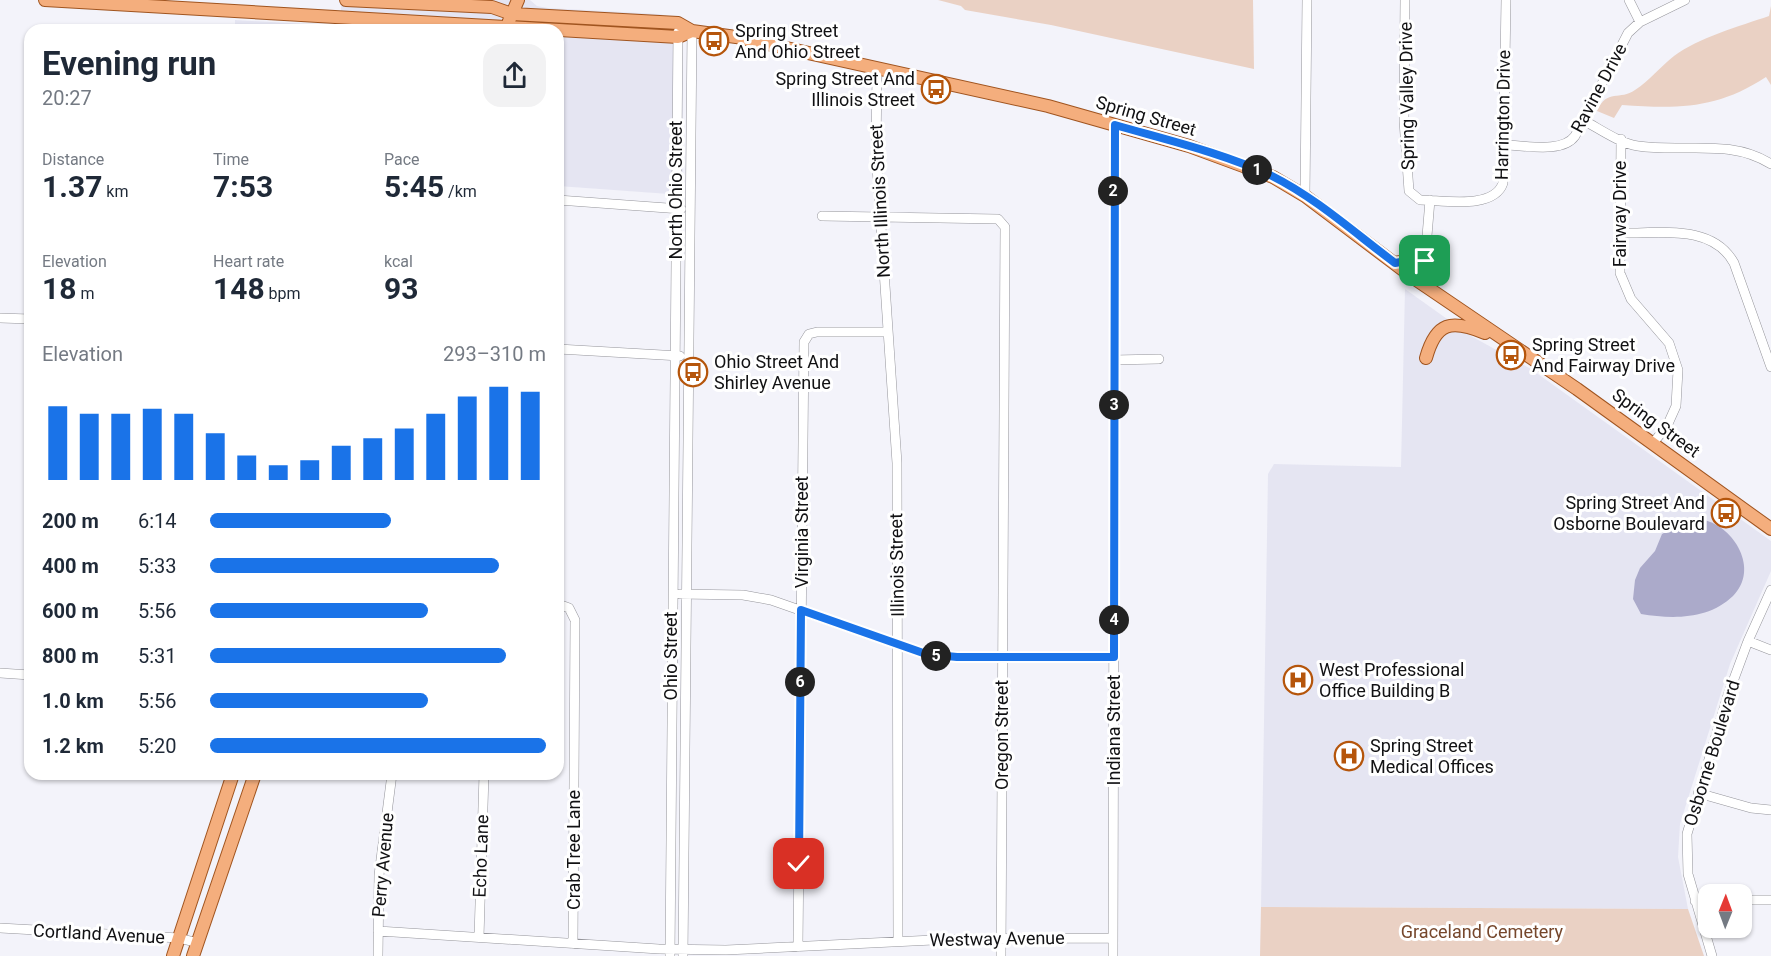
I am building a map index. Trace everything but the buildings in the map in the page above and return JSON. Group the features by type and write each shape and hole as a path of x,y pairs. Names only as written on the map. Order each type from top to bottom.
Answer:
{"main road":[{"path":"45,0 149,3 362,20 390,18 440,24"},
{"name":"Spring Street","path":"346,0 494,4 512,14 678,23 692,31 736,38 1048,106 1254,169 1305,196 1423,284 1653,443 1771,529"},
{"path":"508,24 518,0"},
{"path":"487,24 494,4"},
{"path":"564,31 678,37 692,31"},
{"path":"1395,263 1412,260 1426,249"},
{"path":"1426,358 1436,333 1447,325 1464,326 1505,341"},
{"path":"173,956 231,780"},
{"path":"193,956 253,780"}],"street":[{"path":"1305,196 1307,0"},
{"name":"Spring Valley Drive","path":"1405,0 1404,121 1408,186 1415,198 1430,200"},
{"name":"Harrington Drive","path":"1430,200 1484,201 1494,197 1503,183 1506,0"},
{"path":"1629,0 1640,22"},
{"name":"Ravine Drive","path":"1504,145 1564,145 1573,140 1628,33 1640,22 1685,0"},
{"name":"North Ohio Street","path":"675,356 678,23"},
{"name":"North Ohio Street","path":"688,356 692,31"},
{"name":"North Illinois Street","path":"877,70 876,152 888,332"},
{"path":"677,79 691,79"},
{"path":"677,122 690,120"},
{"path":"1583,120 1640,146 1735,149 1771,164"},
{"name":"Indiana Street","path":"1113,956 1115,125"},
{"name":"Fairway Drive","path":"1621,139 1619,233 1622,282 1631,299 1669,343 1678,370 1676,406 1667,426 1653,443"},
{"path":"564,200 689,209"},
{"path":"1423,284 1430,200"},
{"path":"822,216 880,218"},
{"name":"Oregon Street","path":"880,218 998,219 1004,223 1001,956"},
{"path":"1619,233 1694,234 1711,239 1725,249 1734,263 1771,367"},
{"path":"0,318 24,319"},
{"name":"Virginia Street","path":"798,946 804,342 808,335 817,332 888,332"},
{"name":"Illinois Street","path":"888,332 897,463 898,941"},
{"path":"564,349 688,356"},
{"name":"Ohio Street","path":"670,953 671,594 675,356"},
{"name":"Ohio Street","path":"683,953 688,356"},
{"path":"1114,360 1160,359"},
{"path":"674,444 686,444"},
{"path":"673,519 686,520"},
{"name":"Osborne Boulevard","path":"1712,956 1688,874 1686,845 1698,793 1748,641 1771,590"},
{"path":"671,594 757,597 801,610 916,653 941,657 1114,657"},
{"name":"Crab Tree Lane","path":"564,606 573,613 575,620 573,944"},
{"path":"1748,641 1771,650"},
{"path":"0,673 24,675"},
{"path":"671,713 685,714"},
{"name":"Perry Avenue","path":"378,956 379,875 391,780"},
{"name":"Echo Lane","path":"479,937 479,853 484,780"},
{"path":"1698,793 1751,808 1771,810"},
{"path":"671,819 684,820"},
{"path":"1752,900 1771,900"},
{"name":"Cortland Avenue","path":"0,928 179,938 198,943"},
{"name":"Westway Avenue","path":"378,931 670,953 898,941 1113,938"}],"shaded area":[{"path":"341,0 530,0 537,6 548,8 659,14 682,19 683,195 564,186 564,24 341,24"},
{"path":"235,20 306,24 235,24"},
{"path":"1405,289 1471,336 1531,369 1771,541 1771,571 1730,664 1680,824 1678,857 1688,909 1261,907 1268,474 1274,464 1401,467"}],"green space":[{"path":"938,0 1253,0 1254,69 1051,25 965,10 961,6"},
{"path":"1771,6 1771,85 1766,77 1731,95 1697,104 1662,107 1622,105 1614,118 1597,111 1609,97 1629,93 1684,50 1720,33 1769,16"},
{"name":"Graceland Cemetery","path":"1261,907 1688,909 1704,956 1260,956"}],"water":[{"path":"1704,520 1725,531 1740,551 1744,562 1741,585 1723,604 1701,614 1665,617 1641,614 1633,599 1635,580 1640,568 1655,551 1662,534 1683,523"}],"place":[{"name":"Spring Street And Ohio Street","path":"714,41"},
{"name":"Spring Street And Illinois Street","path":"936,89"},
{"name":"Spring Street And Fairway Drive","path":"1511,355"},
{"name":"Ohio Street And Shirley Avenue","path":"693,372"},
{"name":"Spring Street And Osborne Boulevard","path":"1726,513"},
{"name":"West Professional Office Building B","path":"1298,680"},
{"name":"Spring Street Medical Offices","path":"1349,756"}],"route":[{"path":"799,864 801,610 916,653 941,657 1114,657 1113,136 1115,125 1189,146 1269,175 1305,196 1395,263 1412,260 1426,249 1425,261"}]}
